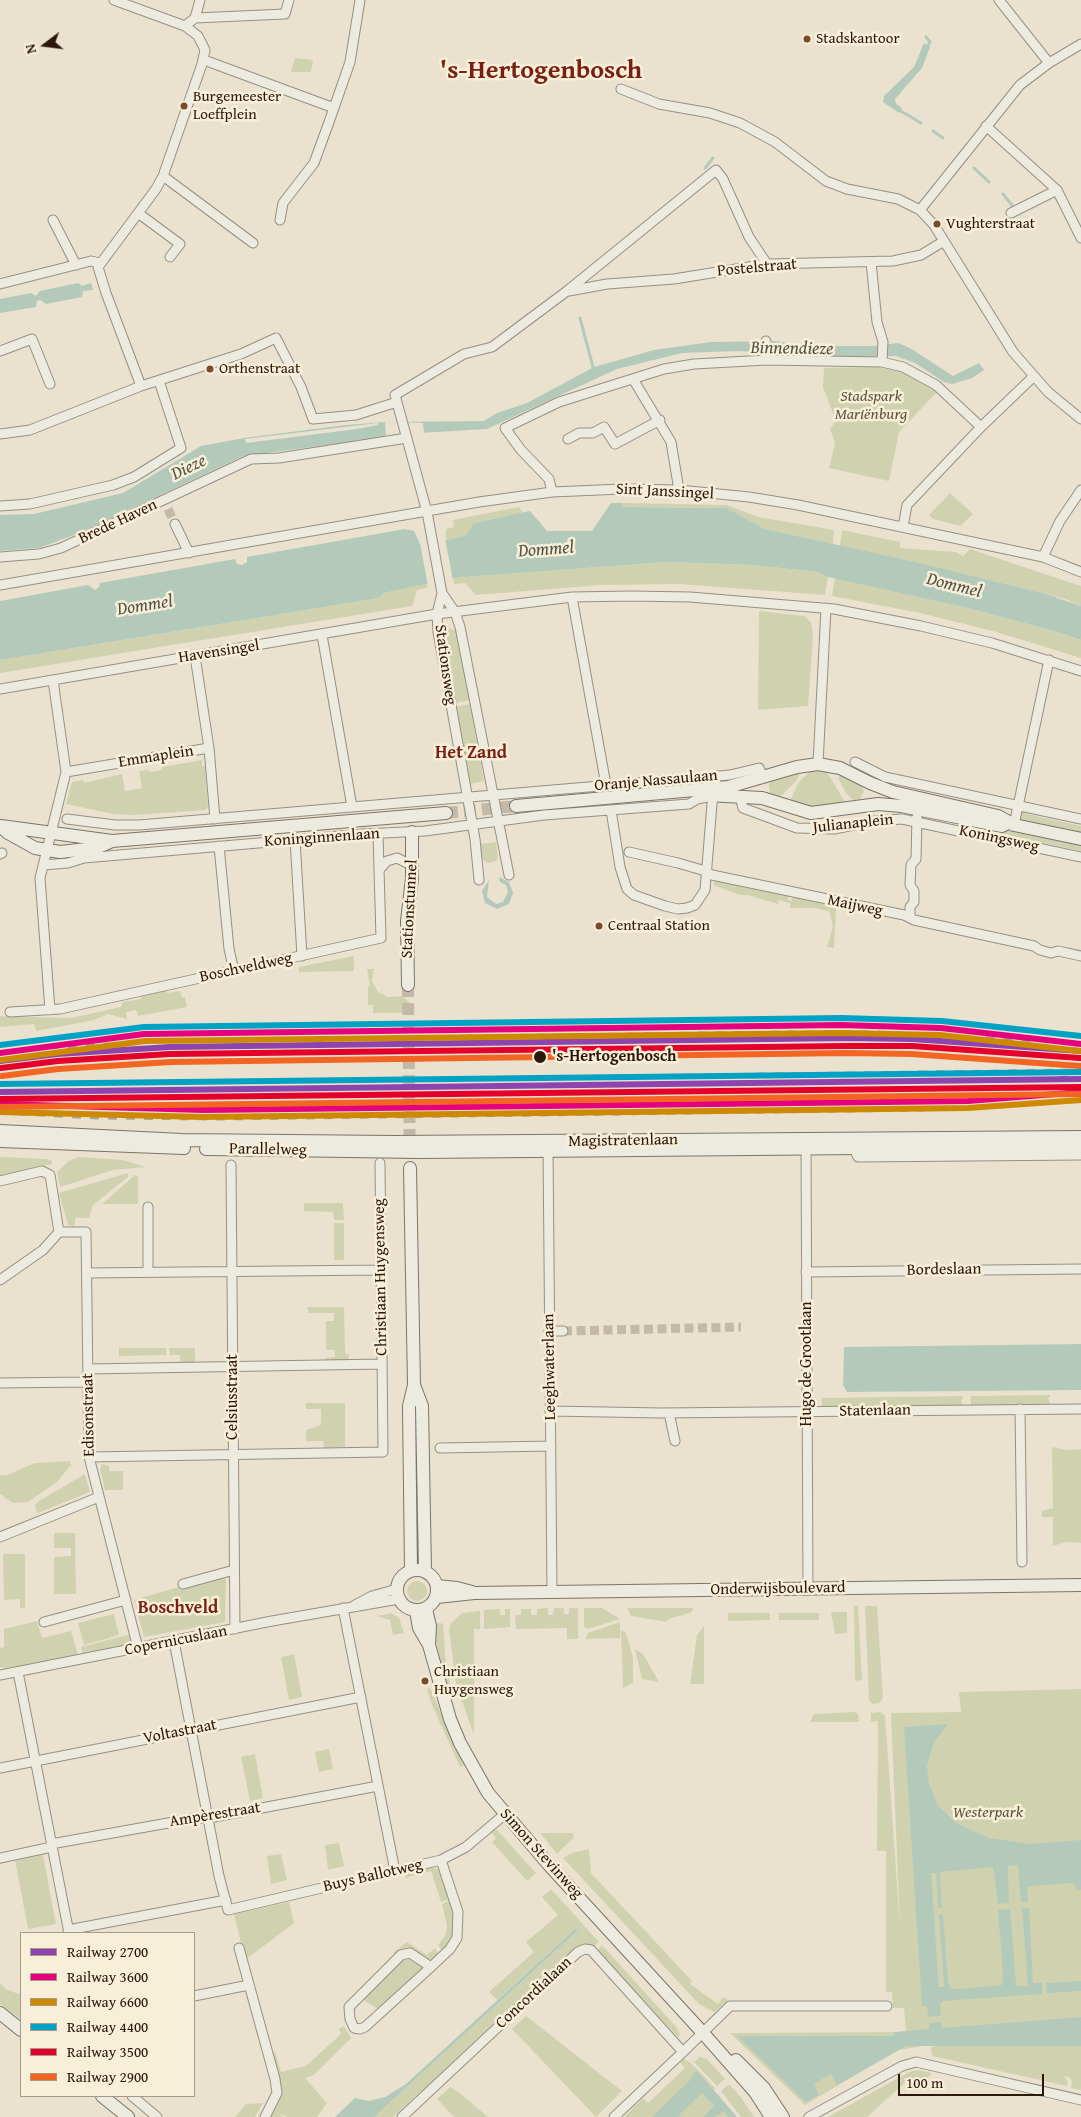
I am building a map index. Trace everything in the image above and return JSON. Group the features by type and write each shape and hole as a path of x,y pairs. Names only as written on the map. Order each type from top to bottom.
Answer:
{"street":[{"path":"114,0 185,26 202,41 205,50 204,60 163,176 100,263 99,273 141,386"},
{"path":"185,26 195,18 200,0"},
{"path":"195,18 285,14 289,0"},
{"path":"280,220 283,203 314,163 334,108 350,62 360,0"},
{"path":"999,0 1049,63"},
{"path":"920,210 1020,86 1049,63 1081,44"},
{"path":"204,60 334,108"},
{"path":"621,89 658,104 721,116 752,127 826,181 847,189 898,199 920,210 934,225 1012,352 1033,377 1081,419"},
{"path":"986,126 1057,190 1081,238"},
{"path":"0,434 30,430 141,386 241,354 276,338 301,387 313,419 356,415 396,399 464,354 492,347 567,291 716,170 723,179 749,237 767,264"},
{"path":"163,176 253,243"},
{"path":"1011,213 1057,190"},
{"path":"138,213 180,244 170,257"},
{"path":"53,220 76,265"},
{"name":"Postelstraat","path":"567,291 607,284 674,279 767,264 871,262 914,258 944,241"},
{"path":"0,284 91,261 100,263"},
{"path":"871,262 877,322 883,342 883,360"},
{"path":"0,351 32,339 50,384"},
{"path":"766,341 766,357"},
{"path":"552,492 549,479 521,450 505,428 559,402 664,369 694,364 766,357 883,360 903,367 936,385 981,427"},
{"path":"903,527 907,505 981,427 1033,377"},
{"path":"633,379 648,405 660,420 674,452 679,490"},
{"path":"0,506 30,504 113,485 134,477 181,448 159,381"},
{"path":"396,399 427,512 441,588"},
{"path":"568,439 579,433 593,433 604,427 615,444 660,420"},
{"name":"Brede Haven","path":"0,557 39,554 62,548 166,505 251,459 279,458 407,438"},
{"name":"Sint Janssingel","path":"0,585 552,492 622,489 679,490 759,499 1043,557 1081,572"},
{"path":"1043,557 1060,521 1081,490"},
{"path":"175,524 189,553"},
{"name":"Stationsweg","path":"441,588 455,612 463,638 497,823 509,875"},
{"name":"Stationsweg","path":"441,588 438,614 439,638 479,867 479,880"},
{"name":"Havensingel","path":"0,689 438,614 572,598 690,597 826,608 921,626 1049,660 1081,671"},
{"path":"572,598 606,785"},
{"path":"818,764 826,608"},
{"path":"322,635 352,807"},
{"path":"195,656 210,748"},
{"path":"1011,824 1018,806 1049,660"},
{"path":"50,1010 40,878 66,772 53,680"},
{"name":"Emmaplein","path":"66,772 210,748 215,819"},
{"path":"855,762 918,803 916,859 911,865 910,885 914,891 914,902 910,907 910,917"},
{"path":"762,798 758,788 763,778 797,767 818,764 840,768 870,783 872,795 866,805"},
{"name":"Oranje Nassaulaan","path":"467,798 730,775 758,768 763,778 713,792 689,804 544,815 472,826"},
{"name":"Koningsweg","path":"870,783 918,803 1081,857"},
{"path":"611,810 620,866 627,889 634,895 678,909 695,905 705,890 713,792"},
{"name":"Oranje Nassaulaan","path":"516,806 676,793 713,792 740,797 762,798"},
{"name":"Julianaplein","path":"740,797 744,808 785,824 804,829 834,829 888,819 918,803"},
{"name":"Koninginnenlaan","path":"215,819 467,798"},
{"name":"Julianaplein","path":"762,798 812,813 829,812 866,805"},
{"name":"Koningsweg","path":"918,803 1004,818 1011,824 1081,839"},
{"name":"Koningsweg","path":"866,805 918,803 1018,806 1081,820"},
{"name":"Koninginnenlaan","path":"177,836 446,813"},
{"path":"67,819 127,825 215,819"},
{"path":"0,826 112,842 177,836 193,849"},
{"path":"0,826 24,843 46,851 96,848 112,842"},
{"name":"Koninginnenlaan","path":"193,849 472,826"},
{"name":"Stationstunnel","path":"408,985 407,921 413,866 412,832"},
{"name":"Boschveldweg","path":"10,1012 50,1010 380,938 378,834"},
{"path":"295,840 302,956"},
{"path":"219,846 229,949 234,971"},
{"path":"43,865 68,863 84,858 193,849"},
{"name":"Maijweg","path":"629,852 817,899 910,917 914,920 1034,946 1040,950 1058,951 1081,956"},
{"path":"379,870 387,861 397,858 413,866"},
{"path":"0,1131 143,1142"},
{"name":"Magistratenlaan","path":"852,1143 1081,1137"},
{"path":"0,1141 143,1142"},
{"name":"Parallelweg","path":"143,1142 394,1147"},
{"name":"Magistratenlaan","path":"394,1147 806,1143 1081,1146"},
{"name":"Hugo de Grootlaan","path":"806,1143 808,1589"},
{"name":"Magistratenlaan","path":"852,1143 858,1158 1081,1155"},
{"name":"Leeghwaterlaan","path":"548,1146 552,1592"},
{"name":"Christiaan Huygensweg","path":"233,1454 383,1452 380,1163"},
{"name":"Celsiusstraat","path":"231,1165 235,1629"},
{"name":"Christiaan Huygensweg","path":"410,1168 414,1385 409,1406 411,1571"},
{"path":"0,1181 42,1171 50,1175 59,1232 43,1250 0,1280"},
{"path":"148,1207 148,1272"},
{"name":"Edisonstraat","path":"59,1232 86,1232 89,1457 138,1648"},
{"name":"Bordeslaan","path":"806,1272 1081,1269"},
{"path":"87,1273 381,1270"},
{"path":"550,1331 563,1331"},
{"path":"88,1369 382,1364"},
{"path":"0,1383 88,1382"},
{"name":"Christiaan Huygensweg","path":"414,1385 422,1406 425,1571"},
{"name":"Statenlaan","path":"550,1411 669,1413 1081,1408"},
{"path":"1020,1409 1022,1562"},
{"path":"669,1413 674,1440"},
{"path":"440,1448 551,1446"},
{"path":"89,1457 233,1454"},
{"path":"0,1537 99,1497"},
{"path":"183,1584 234,1570"},
{"path":"411,1571 425,1571 434,1579 437,1592 421,1610 409,1609 398,1594 402,1576 411,1571"},
{"name":"Onderwijsboulevard","path":"437,1592 1081,1585"},
{"name":"Copernicuslaan","path":"0,1675 348,1607 372,1596 398,1594"},
{"path":"44,1622 126,1600"},
{"path":"348,1607 361,1697 395,1871"},
{"name":"Simon Stevinweg","path":"421,1610 420,1628 429,1645 444,1701 460,1743 488,1793 703,2033 754,2092 771,2117"},
{"path":"18,1672 68,1932 226,1900 174,1641"},
{"name":"Voltastraat","path":"0,1768 361,1697"},
{"name":"Ampèrestraat","path":"0,1858 196,1818 209,1818 378,1786"},
{"name":"Buys Ballotweg","path":"226,1900 228,1910 440,1860 466,1847 505,1814"},
{"path":"431,1967 410,1953 400,1955 350,2006 350,2019 354,2028 360,2029 365,2027 431,1967 450,1949 457,1938 459,1926 458,1912 440,1860"},
{"path":"239,1948 275,2079 277,2093 265,2117"},
{"name":"Concordialaan","path":"402,2117 578,1952 585,1949 593,1952 683,2052"},
{"path":"195,1996 249,1985"},
{"path":"614,2117 730,2006 886,2006"},
{"path":"0,2013 20,2029"},
{"name":"Simon Stevinweg","path":"703,2033 750,2073 764,2088 784,2117"},
{"path":"809,2117 902,2066 916,2062 1081,2100"},
{"path":"103,2097 120,2114"},
{"path":"133,2097 158,2117"}],"green space":[{"path":"295,58 313,60 311,72 291,72"},
{"name":"Stadspark Mariënburg","path":"876,367 902,372 937,392 899,432 889,481 829,468 835,443 830,429 836,421 823,387 824,368"},
{"path":"950,493 973,514 960,526 933,519 929,515"},
{"path":"622,503 727,505 758,517 834,530 833,544 765,529 727,508 622,507"},
{"path":"519,507 523,513 474,523 465,536 446,540 446,529 454,527 453,520"},
{"path":"842,530 900,542 900,548 956,552 963,556 970,549 1081,586 1081,606 1065,599 916,562 840,546"},
{"path":"666,562 753,565 818,572 828,577 825,595 678,584 601,585 476,595 465,583 454,584 453,578"},
{"path":"835,578 968,608 1061,633 1081,640 1081,658 993,631 920,613 832,596"},
{"path":"428,583 427,588 417,590 412,606 0,673 0,660 379,598 384,593"},
{"path":"759,611 804,616 811,622 813,636 808,706 758,710"},
{"path":"449,628 458,632 470,700 454,703 442,635"},
{"path":"470,704 484,781 469,784 455,707"},
{"path":"202,760 202,766 205,766 208,806 206,810 135,815 113,814 66,804 72,782 83,780 84,783 122,774 125,791 142,788 139,771 148,770 150,772 161,770 162,767"},
{"path":"811,770 825,771 845,802 818,807 804,806 790,801 798,783"},
{"path":"798,771 799,776 796,781 782,795 777,797 770,793 769,784 771,780"},
{"path":"841,774 862,785 864,791 860,799 853,800 846,793 838,778"},
{"path":"1020,810 1025,810 1027,814 1081,826 1081,834 1024,821 1018,818"},
{"path":"1001,831 1013,831 1081,843 1081,851 1001,834"},
{"path":"496,842 498,859 487,863 482,858 480,844"},
{"path":"715,881 788,896 788,900 791,901 793,897 834,904 836,908 834,948 827,947 833,926 829,911 814,908 790,908 790,903 779,900 778,904 748,895 741,895 713,885"},
{"path":"354,956 354,971 299,972 299,967"},
{"path":"367,969 374,969 372,981 378,992 388,997 402,996 411,1004 411,1013 373,1013 373,1005 368,1005 368,986 370,986"},
{"path":"165,988 167,993 180,991 182,998 185,997 187,1007 138,1016 136,1010 126,1012 127,1019 108,1014 94,1020 36,1031 34,1024 0,1027 0,1016 71,1018 121,1007 123,1002 141,999 140,993"},
{"path":"0,1157 48,1159 52,1161 52,1164 0,1175"},
{"path":"79,1157 123,1160 146,1167 113,1170 60,1187 57,1172 69,1161"},
{"path":"128,1173 128,1177 93,1205 89,1218 75,1218 75,1227 68,1225 59,1193"},
{"path":"135,1175 138,1177 138,1204 102,1204"},
{"path":"304,1203 343,1203 344,1220 334,1220 333,1212 304,1211"},
{"path":"334,1223 344,1223 344,1260 334,1260"},
{"path":"307,1307 344,1307 345,1354 349,1354 348,1361 326,1361 326,1358 335,1357 335,1350 326,1350 326,1321 334,1321 334,1313 309,1313"},
{"path":"119,1348 166,1348 166,1355 119,1356"},
{"path":"169,1348 195,1348 195,1363 180,1363 180,1355 170,1355"},
{"path":"1051,1395 1048,1399 1051,1405 971,1406 971,1396"},
{"path":"963,1396 961,1402 964,1406 822,1407 822,1398"},
{"path":"306,1403 345,1403 345,1447 324,1448 323,1441 306,1441 306,1430 321,1425 321,1409 306,1409"},
{"path":"1052,1447 1066,1450 1081,1449 1081,1543 1066,1542 1053,1546 1053,1517 1042,1517 1042,1511 1053,1508"},
{"path":"70,1461 71,1465 57,1482 28,1502 13,1503 0,1494 0,1475 7,1475 35,1463"},
{"path":"102,1464 109,1466 109,1471 123,1471 123,1490 105,1490 100,1469"},
{"path":"85,1474 90,1492 38,1513 36,1511 35,1505 39,1501"},
{"path":"54,1533 75,1533 76,1594 54,1594 54,1557 71,1556 71,1548 54,1548"},
{"path":"3,1554 25,1554 25,1608 20,1608 20,1599 4,1600"},
{"path":"213,1577 224,1577 226,1580 225,1622 144,1637 134,1600"},
{"path":"417,1581 424,1584 427,1591 424,1598 417,1601 410,1598 407,1591 410,1584"},
{"path":"854,1606 858,1606 862,1680 855,1681"},
{"path":"865,1606 877,1606 883,1698 880,1703 873,1704 869,1700"},
{"path":"548,1608 548,1615 553,1615 554,1608 564,1608 564,1614 569,1614 569,1608 578,1608 578,1639 567,1639 567,1628 516,1629 515,1615 521,1615 521,1609 531,1609 531,1615 537,1615 537,1609"},
{"path":"584,1608 602,1608 620,1619 588,1629 584,1627"},
{"path":"627,1608 693,1608 692,1612 669,1619 666,1622 631,1616"},
{"path":"500,1609 500,1615 505,1615 505,1609 510,1609 510,1627 484,1629 484,1610"},
{"path":"480,1611 480,1629 474,1629 474,1735 456,1684 449,1629 451,1623 462,1613"},
{"path":"831,1612 847,1612 847,1633 835,1634"},
{"path":"391,1613 399,1618 404,1633 393,1635 390,1620 377,1616"},
{"path":"728,1613 770,1613 770,1620 728,1621"},
{"path":"779,1613 819,1613 819,1620 779,1620"},
{"path":"114,1614 119,1635 84,1645 78,1623"},
{"path":"37,1621 42,1638 71,1631 78,1655 8,1669 0,1667 0,1648 4,1647 4,1629"},
{"path":"620,1622 620,1638 585,1639 588,1633"},
{"path":"432,1624 443,1624 446,1665 454,1699 450,1700"},
{"path":"704,1626 704,1684 690,1684 697,1635"},
{"path":"621,1630 626,1633 633,1658 633,1683 623,1688"},
{"path":"131,1634 132,1638 128,1645 83,1654 81,1647"},
{"path":"635,1649 643,1654 659,1682 642,1679"},
{"path":"294,1654 302,1697 289,1700 281,1657"},
{"path":"430,1688 464,1765 460,1767 432,1705 427,1689"},
{"name":"Westerpark","path":"1081,1689 1081,2090 1071,2088 1072,2082 1069,2077 1064,2076 1068,2082 1067,2086 932,2056 931,2047 935,2047 930,2045 898,2050 805,2105 730,2033 906,2032 904,2008 893,2008 892,1992 886,1992 886,1851 877,1851 878,1721 871,1722 871,1713 881,1712 885,1716 900,1926 891,1713 961,1712 959,1692"},
{"path":"855,1712 858,1714 859,1722 810,1722 814,1714"},
{"path":"329,1749 333,1769 319,1772 315,1752"},
{"path":"255,1754 263,1798 250,1801 241,1757"},
{"path":"496,1829 536,1873 527,1881 492,1842 496,1838 491,1832"},
{"path":"540,1833 573,1833 574,1837 557,1854"},
{"path":"339,1843 344,1866 328,1870 325,1845"},
{"path":"589,1849 591,1873 692,1981 690,1984 718,2004 723,1997 729,2000 714,2012 699,2004 563,1858 572,1853"},
{"path":"281,1854 287,1880 271,1884 267,1856"},
{"path":"43,1855 56,1924 28,1929 15,1860"},
{"path":"432,1867 440,1870 449,1899 441,1902 431,1871 405,1878 405,1873"},
{"path":"551,1889 599,1942 592,1948 568,1953 521,1998 521,2003 500,2022 495,2022 444,2070 444,2075 426,2091 421,2091 393,2117 374,2117 578,1930 576,1928 497,2000 489,1992 534,1952 526,1942 558,1915 542,1897"},
{"path":"449,1901 454,1914 453,1938 445,1950 442,1950 438,1945 445,1936 447,1925 442,1904"},
{"path":"289,1902 294,1923 245,1960 234,1914"},
{"path":"407,1942 427,1955 435,1948 439,1955 435,1960 424,1959 408,1948 398,1955 393,1953"},
{"path":"602,1945 677,2028 680,2035 678,2037 597,1951"},
{"path":"409,1956 426,1967 381,2008 378,2009 363,2000 362,1998 400,1960"},
{"path":"0,1983 6,1989 20,1995 20,2019 0,2004"},
{"path":"526,2016 622,2091 596,2117 512,2029"},
{"path":"344,2026 351,2038 314,2075 305,2078 327,2103 317,2117 287,2117 279,2113 283,2117 270,2117 273,2111 269,2108 276,2091 270,2053 275,2052 281,2072 306,2066 341,2034 339,2029"},
{"path":"700,2057 707,2059 725,2079 717,2086 694,2062"},
{"path":"684,2059 692,2064 715,2088 714,2090 737,2117 654,2117 670,2100 652,2117 624,2117 643,2098 648,2103 685,2068 680,2062"},
{"path":"917,2070 932,2073 920,2086 911,2077 867,2117 828,2117 909,2072"},
{"path":"729,2084 740,2096 754,2117 741,2117 721,2091"},
{"path":"450,2087 488,2117 454,2117 437,2099"},
{"path":"263,2103 255,2117 235,2117 246,2104"}],"water":[{"path":"924,43 930,47 922,68 895,99 896,104 902,108 899,113 883,102 884,96 914,67"},
{"path":"78,283 82,286 91,283 93,290 83,291 82,297 46,304 40,300 37,301 36,307 0,313 0,299 31,293 36,296 40,291"},
{"name":"Dieze","path":"776,341 796,345 824,346 873,346 898,343 910,348 953,376 979,363 984,370 972,378 952,384 944,382 915,363 896,356 823,357 739,351 682,353 617,369 487,429 420,433 243,456 82,532 39,548 0,551 0,515 34,514 123,493 201,446 244,438 346,425 385,422 484,421 497,413 527,403 594,367 654,350 711,342"},
{"name":"Dommel","path":"611,503 622,503 622,507 727,508 765,529 916,562 1046,594 1081,606 1081,640 968,608 828,577 818,572 753,565 666,562 453,578 384,593 379,598 0,660 0,601 88,585 95,590 99,587 100,583 235,559 237,564 242,565 247,562 247,557 405,529 414,531 420,544 446,540 465,536 474,523 530,511 547,531 592,531"},
{"path":"499,877 509,882 513,893 509,904 497,909 485,903 482,891 489,880 487,897 496,904 503,902 508,892 506,885 500,882"},
{"path":"1081,1344 1081,1390 847,1392 843,1385 844,1347"},
{"path":"948,1724 934,1742 927,1766 929,1783 938,1806 958,1824 989,1838 1030,1844 1081,1840 1081,1890 1077,1890 1073,1883 1030,1886 1027,1888 1028,1902 1021,1902 1018,1865 1008,1866 1009,1903 998,1904 993,1867 940,1872 942,1908 938,1908 936,1873 931,1873 939,1987 944,1987 939,1914 943,1914 948,1982 951,1988 958,1989 1002,1985 1003,1975 998,1910 1010,1909 1016,1983 1017,1986 1028,1986 1022,1908 1029,1908 1033,1983 1042,1983 1042,1994 943,2001 940,2004 941,2016 928,2017 927,2006 922,2006 904,1727"},
{"path":"576,1928 578,1930 374,2117 335,2117 355,2098 369,2101 385,2097 406,2084"},
{"path":"1081,1981 1081,1991 1047,1993 1046,1983"},
{"path":"1081,2017 1081,2046 906,2046 837,2085 831,2074 814,2084 819,2095 806,2102 737,2036 893,2036 895,2032 929,2029 929,2023 941,2022 942,2028"},
{"path":"696,2070 737,2117 728,2117 724,2111 715,2117 703,2117 714,2106 702,2093 677,2117 652,2117 690,2080"}],"pier":[{"path":"385,422 423,423 424,433 386,438"},
{"path":"378,423 378,425 357,429 246,443 245,439"},
{"path":"445,538 453,581 428,586 420,543"}],"waterway":[{"name":"Binnendieze","path":"926,37 930,42 926,49"},
{"name":"Binnendieze","path":"899,110 921,123"},
{"name":"Binnendieze","path":"933,131 943,138"},
{"name":"Binnendieze","path":"705,168 713,158"},
{"name":"Binnendieze","path":"974,168 989,182"},
{"name":"Binnendieze","path":"1003,194 1015,209"},
{"name":"Binnendieze","path":"580,318 594,371"}],"tunnel":[{"path":"168,509 175,524"},
{"path":"446,813 516,806"},
{"path":"408,985 410,1168"},
{"path":"563,1331 741,1327"}],"railway":[{"path":"32,1049 170,1040 781,1032 877,1032 1039,1041"},
{"path":"0,1059 42,1055"},
{"path":"0,1084 1081,1070"},
{"path":"1041,1079 1068,1077"},
{"path":"0,1113 98,1118 222,1119 924,1110 1081,1099"}],"rail line":[{"name":"4400","path":"0,1045 144,1027 841,1018 942,1021 1081,1036"},
{"name":"3600","path":"0,1053 144,1034 841,1025 941,1028 1081,1044"},
{"name":"6600","path":"1,1060 145,1041 841,1033 940,1035 1080,1051"},
{"name":"2700","path":"0,1061 57,1054 170,1047 846,1038 912,1039 1081,1051"},
{"name":"3500","path":"1,1068 58,1061 170,1054 846,1046 912,1046 1080,1058"},
{"name":"2900","path":"2,1076 58,1069 171,1062 846,1053 911,1054 1080,1066"},
{"name":"4400","path":"0,1084 1081,1072"},
{"name":"2700","path":"0,1092 1081,1079"},
{"name":"3500","path":"0,1099 1081,1087"},
{"name":"3600","path":"0,1104 203,1110 968,1101 1081,1092"},
{"name":"2900","path":"0,1107 1081,1094"},
{"name":"6600","path":"0,1112 203,1117 968,1108 1081,1100"}],"place":[{"name":"Stadskantoor","path":"807,39"},
{"name":"Burgemeester Loeffplein","path":"184,106"},
{"name":"Vughterstraat","path":"937,224"},
{"name":"Orthenstraat","path":"210,369"},
{"name":"Centraal Station","path":"599,926"},
{"name":"'s-Hertogenbosch","path":"540,1057"},
{"name":"Christiaan Huygensweg","path":"425,1681"}],"district":[{"name":"'s-Hertogenbosch","path":"541,71"},
{"name":"Het Zand","path":"471,753"},
{"name":"Boschveld","path":"178,1608"}]}
